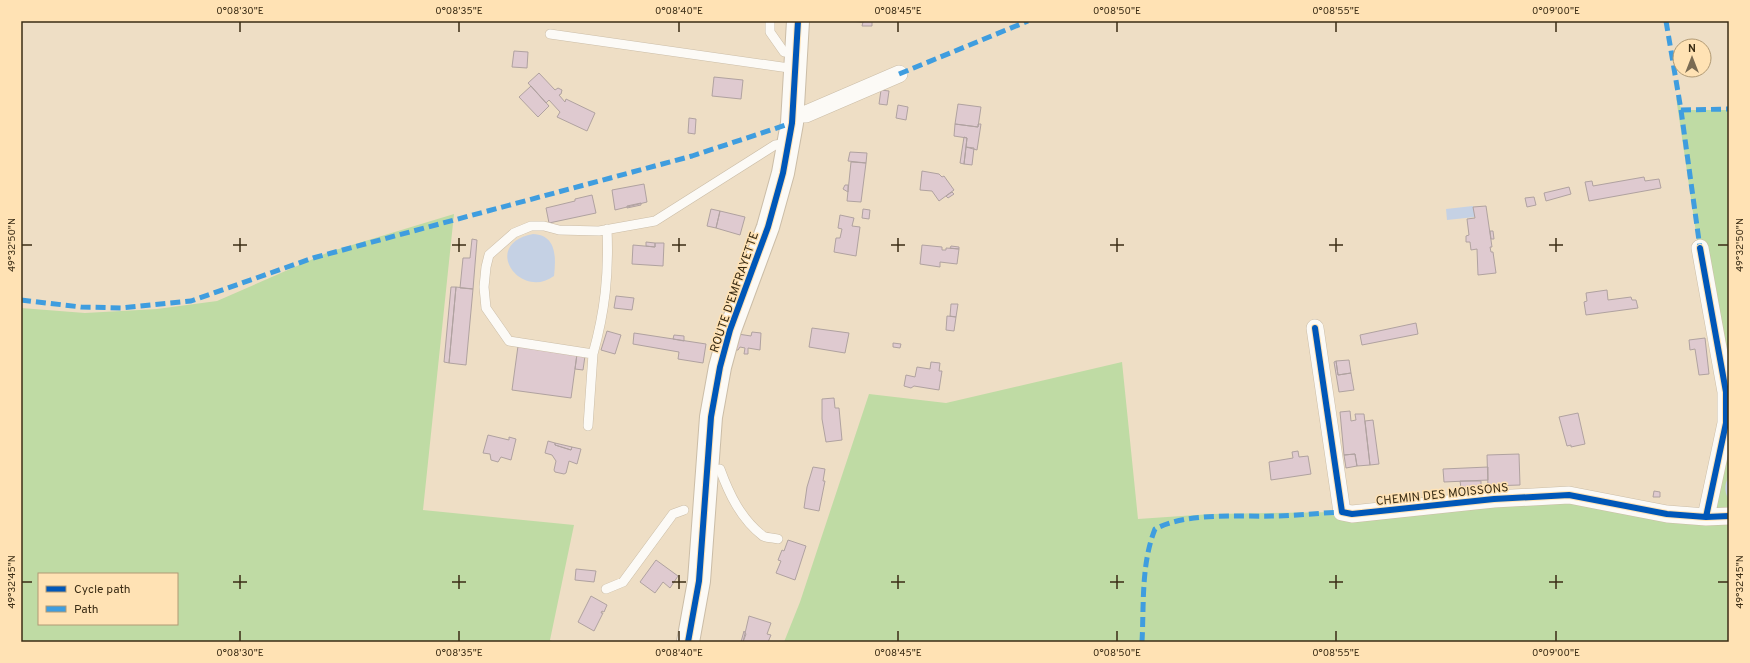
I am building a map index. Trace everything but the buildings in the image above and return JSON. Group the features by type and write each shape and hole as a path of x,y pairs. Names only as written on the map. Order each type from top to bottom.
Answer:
{"street":[{"name":"ROUTE D'EMFRAYETTE","path":"688,642 700,581 711,417 720,367 730,330 768,227 783,173 793,114 798,21"},
{"path":"793,114 806,114 898,74"},
{"path":"1700,248 1726,392 1726,424 1706,517"},
{"name":"CHEMIN DES MOISSONS","path":"1315,328 1342,512 1352,514 1510,498 1569,495 1667,514 1706,517 1729,516"}],"lane":[{"path":"770,21 770,32 784,52 796,61"},
{"path":"550,34 796,61"},
{"path":"593,354 509,340 486,308 484,287 486,267 490,255 499,245 514,233 531,226 544,226 559,230 607,229 655,221 775,145 789,143"},
{"path":"588,426 593,354 602,321 607,285 607,229"},
{"path":"720,469 731,498 744,516 764,537 778,539"},
{"path":"606,589 623,582 673,514 684,510"}],"green space":[{"path":"1676,97 1682,110 1729,110 1729,642 784,642 800,602 869,394 946,403 1122,362 1138,519 1211,514 1339,512 1497,495 1650,508 1703,510 1723,416"},
{"path":"454,214 423,510 574,525 550,640 554,642 21,642 21,308 85,313 157,309 217,301 329,252"}],"water":[{"path":"1473,206 1475,217 1447,220 1446,209"},
{"path":"533,234 541,235 547,238 551,243 555,255 554,276 541,282 529,281 518,276 511,268 507,258 509,248 517,240"},
{"path":"1729,476 1729,500 1725,488"}],"marked path":[{"path":"899,74 1028,21"},
{"path":"1666,21 1681,110 1700,248"},
{"path":"1681,110 1729,109"},
{"path":"21,300 81,307 121,308 191,301 313,258 692,156 792,123"},
{"path":"1142,642 1145,570 1147,556 1155,529 1182,520 1212,516 1281,516 1342,512"}],"cycle path":[{"path":"688,642 699,581 711,417 720,367 730,330 768,227 783,173 792,123 798,21"},
{"path":"1700,248 1726,392 1726,423 1706,517"},
{"path":"1315,328 1342,512 1352,514 1494,499 1569,495 1667,514 1706,517 1729,516"}]}
